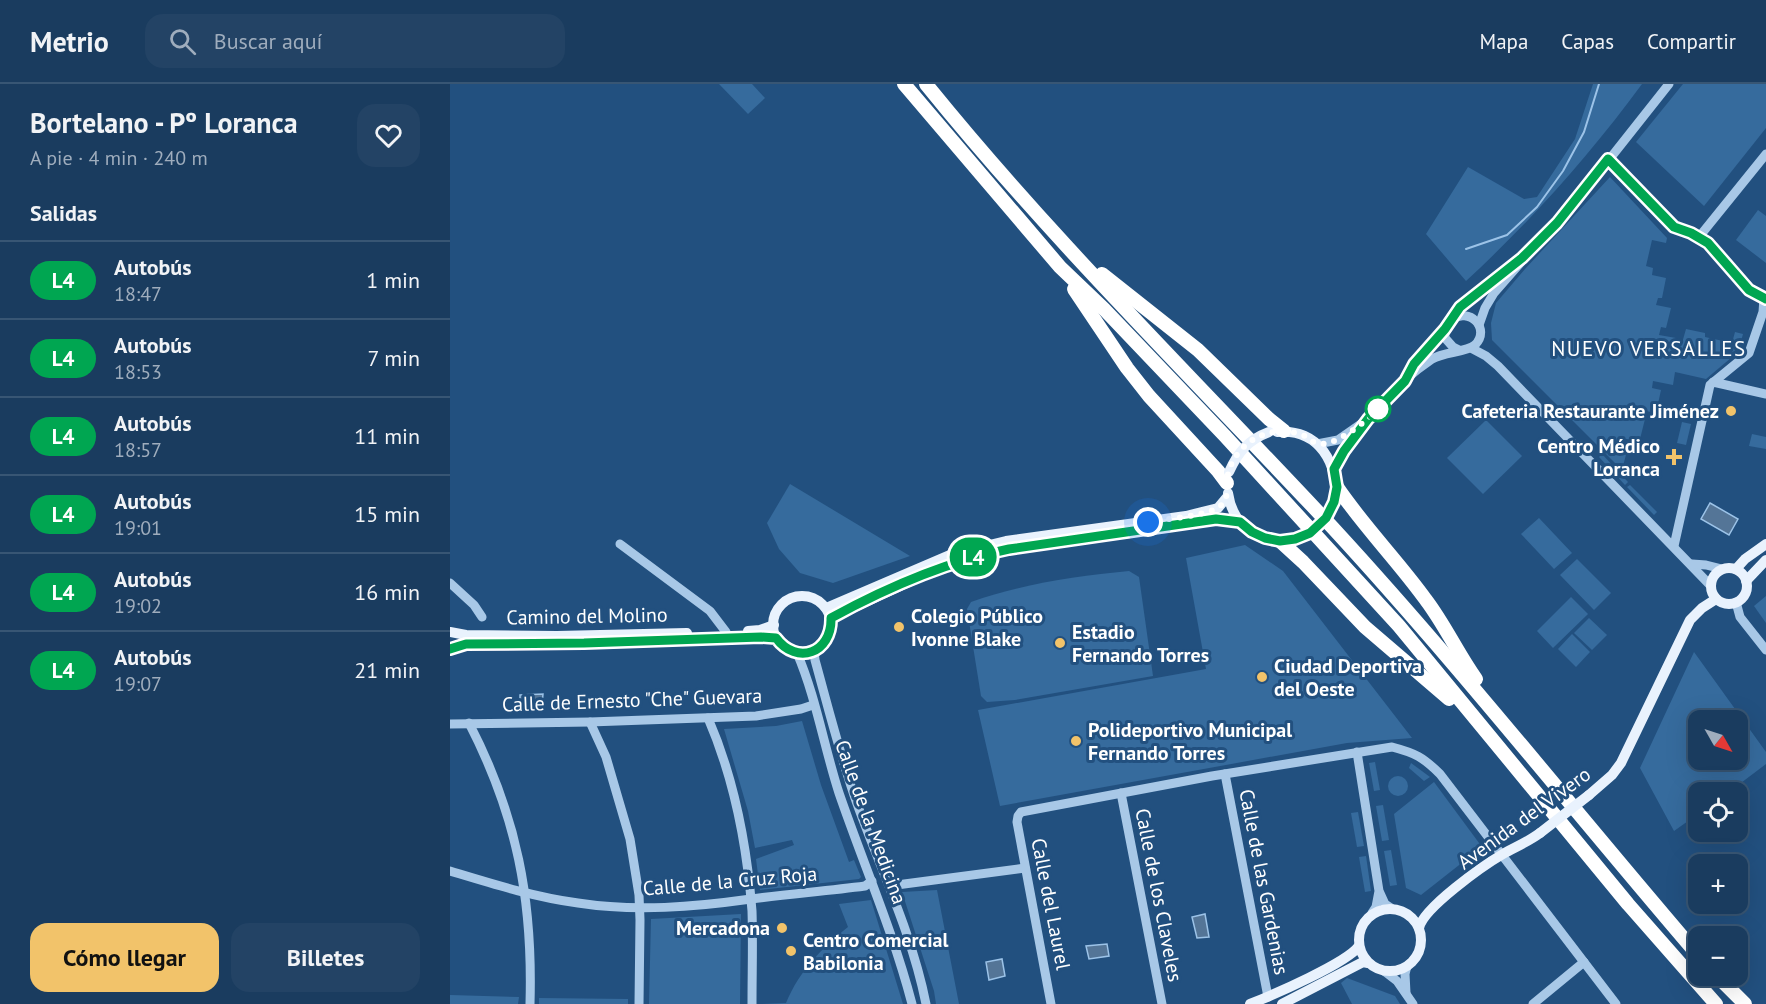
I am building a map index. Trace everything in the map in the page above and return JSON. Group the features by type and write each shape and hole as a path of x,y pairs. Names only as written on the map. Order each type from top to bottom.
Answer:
{"highway":[{"path":"904,84 1060,267 1104,309 1399,626 1628,904 1716,1004"},
{"path":"926,84 1075,254 1334,530 1493,710 1688,943"},
{"path":"1075,254 1085,259 1129,297 1198,350 1269,420 1284,431"},
{"path":"1060,267 1127,368 1228,484"},
{"path":"1337,487 1428,602 1491,702 1493,710"},
{"path":"1280,541 1304,562 1365,627 1440,689 1471,720 1479,724"},
{"path":"1727,986 1745,1004"}],"main road":[{"path":"828,613 947,556 980,546 1006,540 1186,516 1218,508 1236,456 1245,445 1269,432 1298,433 1317,444 1328,456 1334,469 1337,487 1334,502 1326,518 1310,533 1295,539 1280,541 1252,532 1240,522 1232,509 1228,484"},
{"path":"828,613 935,570 982,554 1216,519 1240,522"},
{"path":"1736,569 1766,544"},
{"path":"1746,581 1766,560"},
{"path":"1722,569 1736,569 1742,573 1746,581 1746,593 1736,602 1729,604 1716,599 1711,586 1716,573 1722,569"},
{"path":"806,596 818,600 828,613 831,628 828,637 814,651 797,653 784,647 776,638 774,625 776,613 783,603 794,597 806,596"},
{"name":"Avenida del Vivero","path":"1419,928 1424,917 1434,906 1502,854 1540,833 1612,775 1621,763 1690,620 1716,599"},
{"name":"Camino del Molino","path":"450,632 466,635 566,636 726,632 760,630 774,625"},
{"name":"Camino del Molino","path":"450,649 466,644 776,638"},
{"name":"Avenida del Vivero","path":"1407,913 1423,911 1434,906"},
{"path":"1282,1004 1363,962 1384,971 1407,966 1420,949 1421,938 1419,928 1407,913 1391,908 1381,909 1364,922 1359,934 1359,946 1368,963"},
{"path":"1250,1004 1348,957 1359,946"}],"street":[{"path":"1405,381 1414,364 1445,329 1460,307 1505,273 1557,223 1669,84"},
{"path":"1699,237 1766,154"},
{"path":"1608,159 1674,227 1708,243 1749,290 1765,298 1763,312 1749,353 1710,386 1674,546"},
{"path":"1334,469 1344,451 1368,419 1405,381 1434,358 1471,348 1478,341 1479,325 1485,308 1522,258"},
{"path":"1450,320 1455,316 1466,315 1479,325"},
{"path":"1445,329 1448,343 1459,350"},
{"path":"1471,348 1498,366 1711,586"},
{"path":"1713,382 1766,394"},
{"path":"1317,444 1338,440 1368,419"},
{"name":"Camino del Molino","path":"620,544 710,611 726,632"},
{"path":"1692,564 1722,569"},
{"path":"450,583 474,604 482,617"},
{"path":"1736,602 1740,617 1766,650"},
{"path":"814,651 839,747 856,800 889,886 920,978 926,1004"},
{"name":"Calle de la Medicina","path":"797,653 826,753 884,912 912,1004"},
{"name":"Calle de Ernesto \"Che\" Guevara","path":"450,724 756,716 813,705"},
{"path":"708,718 722,756 743,838 751,899 752,1004"},
{"path":"590,722 606,758 630,839 639,908 639,1004"},
{"path":"469,723 494,777 510,821 526,894 531,961 530,1004"},
{"path":"1120,793 1392,747 1415,753 1440,774 1616,1004"},
{"path":"1357,752 1379,891 1379,898 1372,914"},
{"name":"Calle de las Gardenias","path":"1225,774 1268,997"},
{"name":"Calle del Laurel","path":"1052,1004 1017,816 1021,812 1120,793"},
{"name":"Calle de los Claveles","path":"1120,793 1162,1004"},
{"path":"889,886 1025,868"},
{"name":"Calle de la Cruz Roja","path":"450,871 526,894 580,904 639,908 693,907 865,886 872,881"},
{"path":"1379,891 1385,904 1391,908"},
{"path":"1533,1004 1584,962"},
{"path":"1406,993 1407,966"},
{"path":"1384,971 1397,981 1413,1004"}],"shaded area":[{"path":"719,84 752,84 765,98 748,114"},
{"path":"1593,84 1642,84 1602,136 1558,187 1466,281 1426,234 1468,167 1524,199 1537,197 1575,139"},
{"path":"1683,84 1766,84 1766,128 1704,206 1636,142"},
{"path":"1610,177 1667,238 1666,243 1652,240 1646,266 1653,268 1652,275 1666,278 1662,298 1658,298 1656,305 1671,308 1666,328 1661,327 1659,335 1676,338 1675,342 1682,343 1686,329 1705,333 1705,337 1732,343 1735,332 1743,334 1738,352 1706,379 1675,372 1673,385 1653,381 1652,388 1661,390 1656,413 1636,409 1635,417 1645,419 1640,441 1620,438 1619,445 1628,447 1622,470 1492,340 1491,323 1496,303"},
{"path":"1758,210 1766,216 1766,263 1736,240"},
{"path":"1486,420 1522,456 1483,494 1447,458"},
{"path":"1682,422 1691,424 1686,445 1677,443"},
{"path":"1752,434 1766,437 1766,449 1749,446"},
{"path":"1602,454 1628,482 1625,485 1599,457"},
{"path":"790,484 910,556 833,583 800,573 779,549 767,523"},
{"path":"1630,485 1657,512 1654,515 1627,487"},
{"path":"1710,503 1738,519 1729,535 1701,519"},
{"path":"1539,518 1572,553 1554,569 1521,534"},
{"name":"Ciudad Deportiva del Oeste","path":"1245,545 1283,571 1412,738 1347,743 1000,806 978,710 1206,669 1186,558"},
{"path":"1577,559 1611,593 1594,610 1560,575"},
{"name":"Estadio Fernando Torres","path":"1129,571 1139,577 1153,676 1015,700 987,702 981,696 967,609 971,602 1010,590 1049,582"},
{"path":"1766,596 1766,623 1754,606"},
{"path":"1571,597 1588,614 1553,648 1537,631"},
{"path":"1589,618 1607,635 1592,650 1574,633"},
{"path":"1572,634 1590,652 1576,667 1558,649"},
{"path":"1694,652 1736,710 1688,710 1688,770 1748,770 1748,727 1766,752 1766,764 1742,782 1688,782 1688,821 1674,831 1640,768"},
{"path":"543,694 542,705 520,705 520,695"},
{"path":"802,721 821,785 849,862 854,860 861,877 760,890 756,859 794,845 792,840 755,848 748,811 724,729 776,726"},
{"path":"1375,762 1380,790 1374,791 1369,763"},
{"path":"1411,763 1430,777 1424,781 1409,768"},
{"path":"1398,776 1405,779 1408,786 1405,793 1398,796 1391,793 1388,786 1391,779"},
{"path":"1434,782 1482,847 1421,895 1406,888 1394,814"},
{"path":"1383,805 1389,840 1382,841 1376,806"},
{"path":"1358,812 1364,846 1357,847 1351,813"},
{"path":"1391,850 1397,885 1390,886 1384,851"},
{"path":"1366,856 1371,891 1365,892 1359,857"},
{"path":"937,890 959,1004 936,1004 934,991 902,892"},
{"path":"871,900 903,1004 762,1004 786,1003 798,980 812,961 848,927 839,904"},
{"path":"741,914 740,1004 649,1004 651,919"},
{"path":"1205,914 1209,937 1197,938 1192,917"},
{"path":"1107,944 1109,956 1089,959 1086,946"},
{"path":"1002,959 1005,976 989,980 986,962"},
{"path":"1347,978 1395,996 1400,1004 1352,1004 1341,983"},
{"path":"450,995 519,997 518,1004 450,1004"},
{"path":"539,998 628,999 628,1004 539,1004"}],"waterway":[{"path":"1466,249 1507,235 1537,207 1563,171 1584,132 1599,84"}],"bus line":[{"name":"L4","path":"450,649 466,644 761,637 776,638 789,650 805,653 818,648 828,637 831,618 847,609 935,570 982,554 1216,519 1240,522 1252,532 1280,541 1295,539 1310,533 1326,518 1334,502 1337,487 1334,469 1344,451 1368,419 1405,381 1414,364 1445,329 1460,307 1522,258 1557,223 1608,159 1674,227 1691,233 1708,243 1749,290 1766,299"}],"place":[{"name":"Cafeteria Restaurante Jiménez","path":"1731,411"},
{"name":"Centro Médico Loranca","path":"1674,457"},
{"name":"Colegio Público Ivonne Blake","path":"899,627"},
{"name":"Estadio Fernando Torres","path":"1060,643"},
{"name":"Ciudad Deportiva del Oeste","path":"1262,677"},
{"name":"Polideportivo Municipal Fernando Torres","path":"1076,741"},
{"name":"Mercadona","path":"782,928"},
{"name":"Centro Comercial Babilonia","path":"791,951"}],"district":[{"name":"NUEVO VERSALLES","path":"1649,348"}],"route":[{"path":"1148,522 1218,508 1228,496 1229,472 1236,456 1245,445 1258,436 1269,432 1284,431 1298,433 1317,444 1338,440 1378,409"}]}
